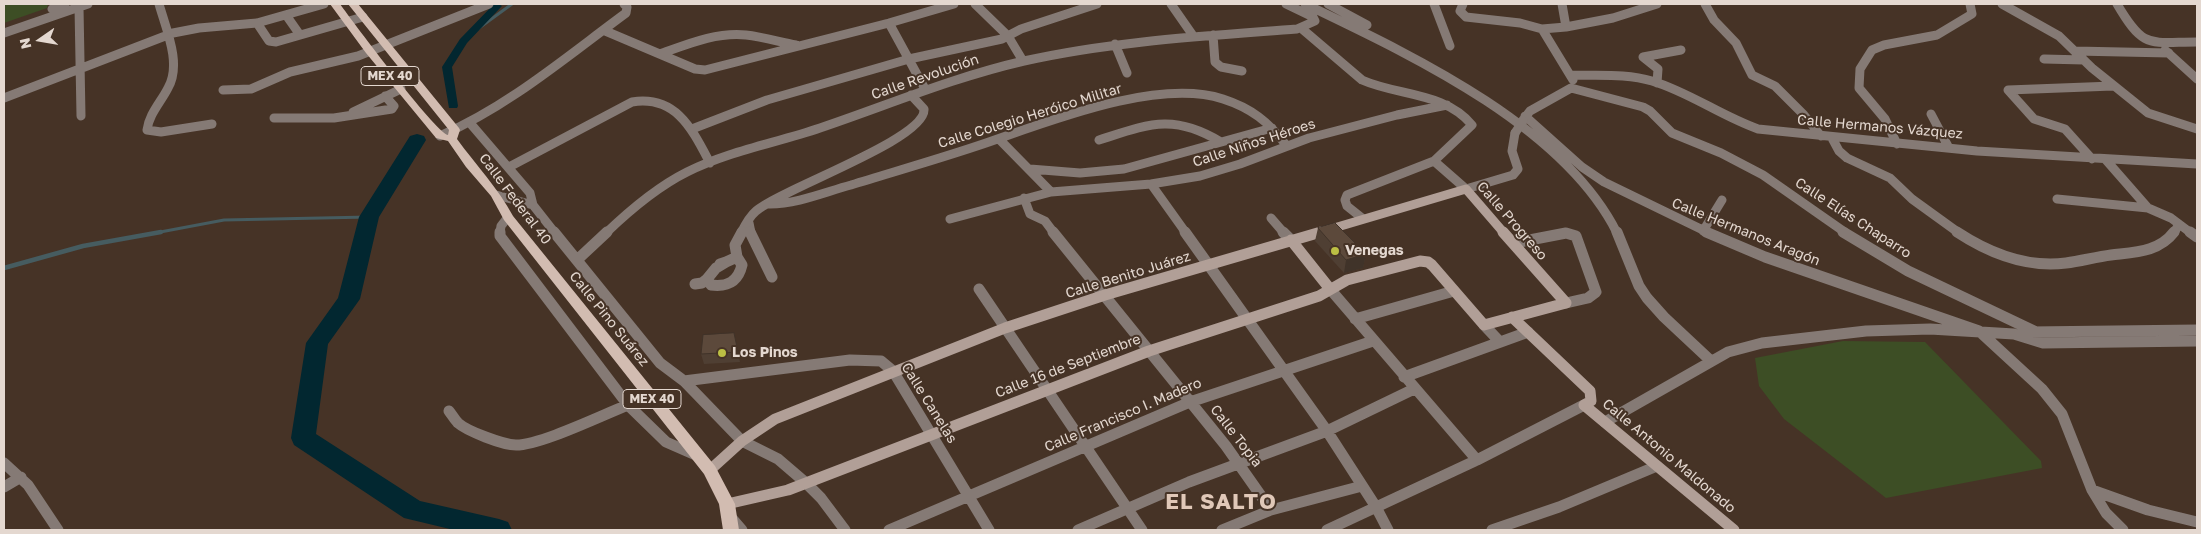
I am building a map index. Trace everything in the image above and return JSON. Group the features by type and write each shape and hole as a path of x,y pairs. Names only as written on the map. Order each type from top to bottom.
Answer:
{"main road":[{"name":"MEX 40","path":"335,4 370,51 440,136 453,134"},
{"name":"Calle Federal 40","path":"353,4 453,134 470,165 496,195 508,217 555,277"},
{"name":"Calle Pino Suárez","path":"555,277 710,470 729,517"}],"street":[{"path":"52,10 65,4"},
{"path":"4,33 88,4"},
{"path":"159,4 174,75 149,121 147,130 161,132 212,124"},
{"path":"4,98 167,35 189,29 257,23 324,4"},
{"path":"223,90 251,89 290,72 346,59 387,46 487,4"},
{"path":"453,134 527,87 626,13 627,7 624,4"},
{"path":"603,30 695,69 705,70 889,23 954,4"},
{"path":"975,4 1008,36 1023,61"},
{"path":"692,129 766,100 909,59 994,41 1097,4"},
{"path":"1171,4 1194,37"},
{"path":"1286,4 1314,19 1315,21 1301,28 1362,80 1373,85 1448,105 1466,116 1472,125 1434,161 1347,195 1345,200 1347,206 1362,218"},
{"path":"1305,4 1399,50 1457,82 1493,105 1570,169 1597,198 1618,236 1640,287 1662,315 1711,361"},
{"path":"1330,4 1367,25"},
{"path":"1434,4 1450,46"},
{"path":"1463,4 1460,11 1471,18 1531,25 1542,29 1566,27 1625,15 1657,4"},
{"path":"1562,4 1566,27"},
{"path":"1705,4 1714,20 1736,43 1752,74 1775,86 1804,115 1821,136"},
{"path":"1897,144 1885,119 1859,88 1860,69 1868,54 1878,47 1929,38 1968,17 1972,14 1970,4"},
{"path":"2002,4 2020,16 2059,36 2113,86 2148,114 2197,129"},
{"path":"2117,4 2138,36 2150,42 2197,42"},
{"path":"79,7 81,116"},
{"path":"286,15 300,35"},
{"path":"257,23 269,41 272,42 363,17"},
{"path":"889,23 926,89"},
{"name":"Calle Revolución","path":"577,260 660,188 684,173 826,126 926,89 1023,61 1115,44 1301,28"},
{"path":"1524,118 1530,110 1571,88 1573,84 1570,75 1542,29"},
{"path":"660,54 700,40 732,35 746,35 799,45"},
{"path":"1213,35 1215,62 1217,65 1242,71"},
{"path":"2157,42 2197,79"},
{"path":"1115,44 1127,74"},
{"path":"1657,83 1658,69 1643,57 1681,50"},
{"path":"2075,51 2169,53"},
{"path":"2044,59 2084,60"},
{"name":"Calle Hermanos Vázquez","path":"1570,75 1636,77 1657,83 1748,126 1832,138 2106,160 2197,164"},
{"path":"2092,159 2065,129 2034,119 2008,90 2113,86"},
{"name":"Calle Elías Chaparro","path":"1571,88 1632,103 1650,111 1672,133 1744,164 1879,254 2034,331 2043,342"},
{"path":"343,117 401,89"},
{"name":"Calle Colegio Heróico Militar","path":"770,204 803,199 1131,98 1164,93 1200,95 1238,104 1263,118 1286,145"},
{"path":"707,279 711,285 722,287 734,282 741,273 742,265 737,257 736,240 749,223 755,211 915,128 922,122 925,110 911,94"},
{"path":"274,118 343,117 392,109 394,106 385,96"},
{"path":"509,167 639,100 648,99 660,102 671,109 692,129 710,163"},
{"name":"Calle Niños Héroes","path":"950,219 1051,192 1184,180 1223,170 1286,145 1397,115 1448,105"},
{"path":"1931,114 1949,148"},
{"name":"Calle Benito Juárez","path":"710,470 742,441 775,419 1005,328 1105,295 1362,218 1513,176 1518,169 1512,157 1511,145 1515,133 1524,118"},
{"name":"Calle Hermanos Aragón","path":"1524,118 1582,167 1604,182 1703,231 1809,274 1979,331"},
{"path":"470,123 530,193 533,205 660,363 684,381 742,441 778,459 806,483 821,498 845,530"},
{"path":"1099,140 1152,124 1173,123 1196,127 1221,142"},
{"path":"1030,169 1080,173 1110,171 1136,166 1272,128"},
{"path":"1832,138 1846,158 1883,173 1912,198 1964,236 1986,250 2007,258 2029,263 2056,264 2134,253 2164,244 2174,234 2179,224"},
{"path":"998,139 1051,192"},
{"path":"2106,160 2148,208"},
{"name":"Calle Progreso","path":"1434,161 1466,189 1566,303"},
{"path":"1151,184 1327,431 1376,507 1388,530"},
{"path":"496,195 533,205"},
{"name":"Calle Topia","path":"1024,198 1030,214 1044,221 1105,295 1239,463 1271,510"},
{"path":"2057,199 2148,208 2163,214 2197,238"},
{"path":"1703,231 1722,200"},
{"path":"508,217 501,226 500,236 628,405 666,442 698,456"},
{"path":"1271,218 1373,341 1477,460"},
{"path":"749,223 749,228 772,277"},
{"path":"1484,325 1593,296 1596,292 1596,286 1578,239 1571,233 1514,243"},
{"path":"695,284 707,279 711,271 720,264 737,257"},
{"name":"Calle 16 de Septiembre","path":"729,517 770,495 806,483 1149,351 1319,296 1347,280 1420,261 1428,262 1432,265 1454,291"},
{"path":"979,289 1142,530"},
{"path":"1355,319 1454,291 1500,342"},
{"path":"1327,530 1477,460 1591,401 1590,391 1512,317"},
{"path":"1605,422 1728,352 1762,343 1866,331 1921,329 2014,334 2043,342 2197,341"},
{"path":"2014,334 2034,331 2197,330"},
{"path":"1979,331 2042,389 2062,414 2092,490 2106,513 2123,530"},
{"path":"1404,377 1528,332"},
{"name":"Calle Francisco I. Madero","path":"889,530 1190,402 1284,369 1373,341"},
{"name":"Calle Canelas","path":"684,381 856,359 881,361 893,371 989,530"},
{"path":"1078,530 1239,463 1327,431 1414,388"},
{"path":"449,411 458,423 467,429 517,446 542,439 628,405"},
{"name":"Calle Antonio Maldonado","path":"1584,405 1734,530"},
{"path":"4,463 21,477 36,495 58,530"},
{"path":"1492,530 1559,506 1657,466"},
{"path":"4,487 21,477"},
{"path":"1222,530 1271,510 1362,486"},
{"path":"2092,490 2148,510 2197,522"},
{"path":"729,517 742,530"}],"green space":[{"path":"4,4 48,4 47,8 4,23"},
{"path":"1843,341 1925,342 2041,461 2042,468 1886,498 1784,419 1759,386 1755,358"}],"building":[{"path":"1335,223 1366,254 1346,260 1318,228"},
{"path":"734,333 738,352 701,354 703,335"}],"waterway":[{"path":"468,36 512,4"},
{"path":"453,106 447,67 463,41 497,6"},
{"path":"417,140 369,217 349,299 317,343 303,438 413,510 499,530"},
{"path":"155,233 224,220 369,217"},
{"path":"4,268 83,246 161,232"}],"place":[{"name":"Venegas","path":"1335,251"},
{"name":"Los Pinos","path":"722,353"}],"district":[{"name":"EL SALTO","path":"1221,502"}]}
